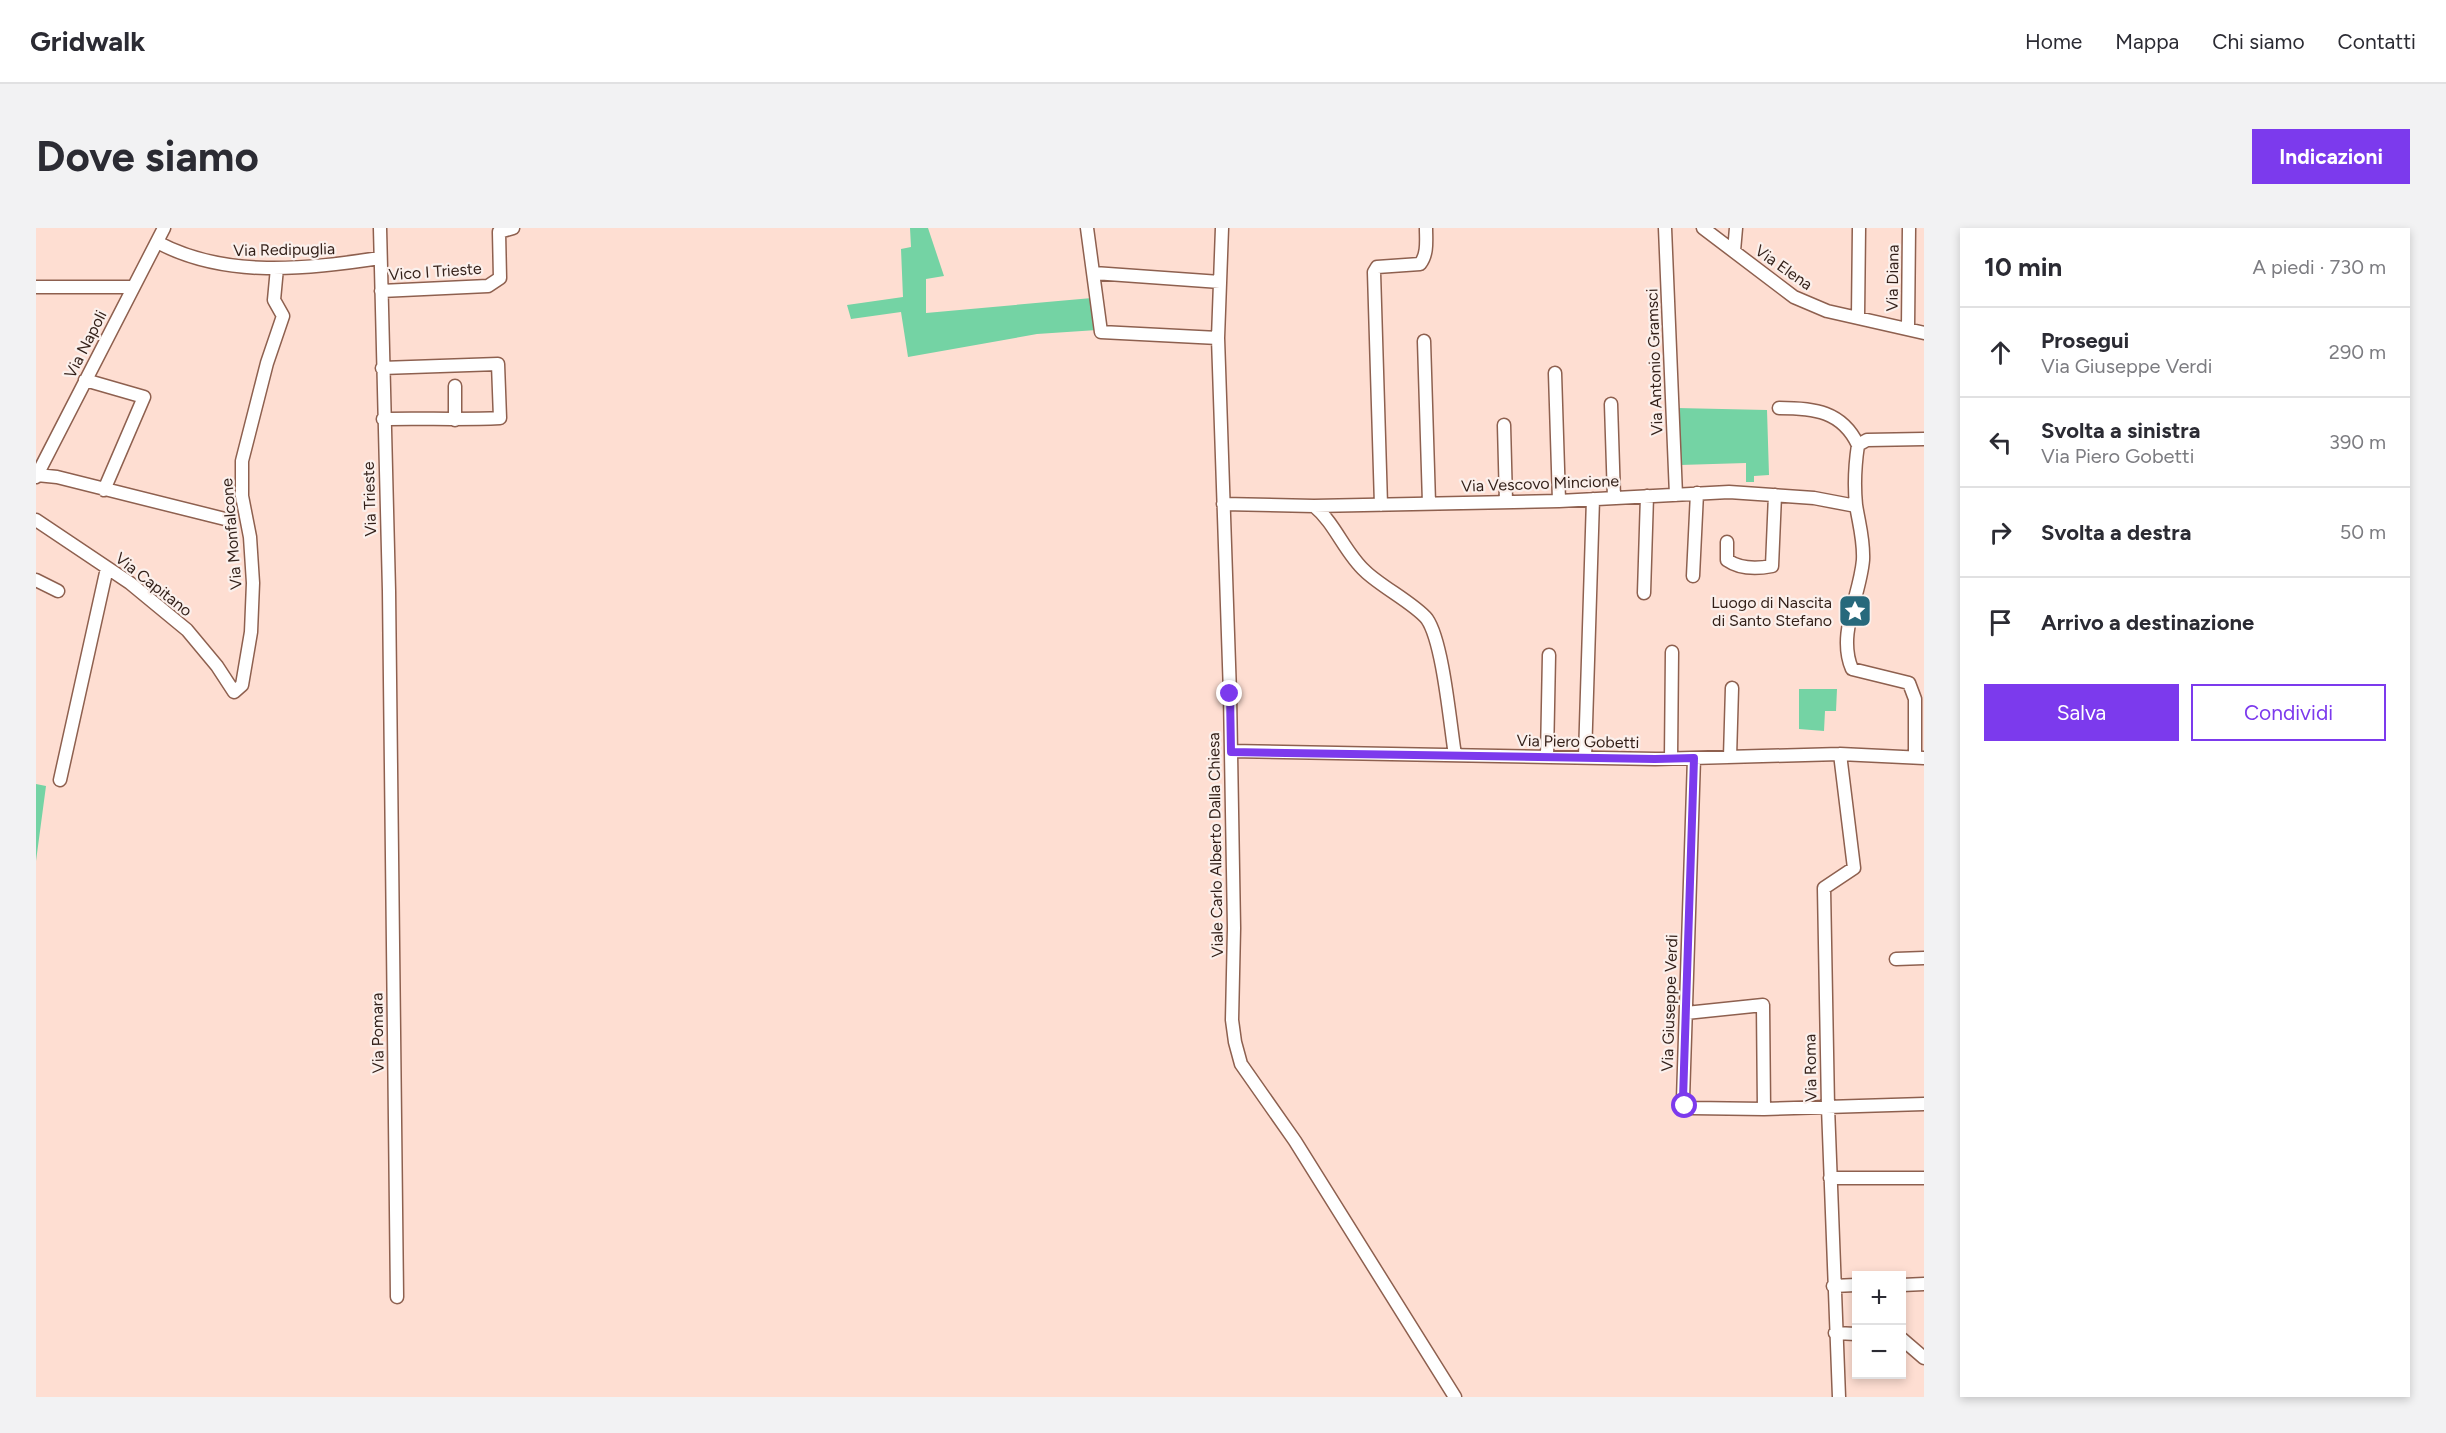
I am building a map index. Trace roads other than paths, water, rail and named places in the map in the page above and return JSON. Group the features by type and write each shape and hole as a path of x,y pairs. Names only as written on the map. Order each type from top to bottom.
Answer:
{"street":[{"name":"Via Napoli","path":"37,476 164,228"},
{"name":"Via Trieste","path":"380,228 390,768"},
{"name":"Vico I Trieste","path":"381,291 488,286 500,278 499,232 513,228"},
{"path":"1087,228 1101,332 1218,338"},
{"name":"Viale Carlo Alberto Dalla Chiesa","path":"1222,228 1218,338 1231,752 1234,928 1232,1020 1241,1064 1301,1151 1455,1397"},
{"path":"1381,505 1374,272 1377,267 1420,264 1424,259 1426,228"},
{"name":"Via Antonio Gramsci","path":"1665,228 1676,495"},
{"name":"Via Elena","path":"1703,228 1794,297 1827,311 1924,333"},
{"path":"1734,251 1736,228"},
{"path":"1858,318 1859,228"},
{"name":"Via Diana","path":"1908,328 1909,228"},
{"name":"Via Redipuglia","path":"157,242 198,259 225,266 277,268 334,265 380,258"},
{"name":"Via Monfalcone","path":"234,692 242,685 251,632 253,583 250,537 242,496 242,461 267,363 283,316 274,300 277,268"},
{"path":"1094,273 1220,282"},
{"path":"36,287 133,287"},
{"path":"1424,341 1430,503"},
{"path":"382,368 498,364 501,418 455,420 432,417 384,418"},
{"path":"1555,373 1559,501"},
{"path":"85,380 144,397 104,490"},
{"path":"455,386 455,420"},
{"path":"1611,404 1614,498"},
{"path":"1779,408 1800,408 1838,419 1852,433 1858,445 1855,469 1856,506 1863,541 1863,561 1848,627 1848,659 1852,669 1880,674 1909,683 1915,699 1920,758"},
{"path":"1504,425 1506,502"},
{"path":"1858,445 1867,440 1924,439"},
{"path":"37,476 57,477 225,519"},
{"path":"1693,576 1697,493"},
{"name":"Via Vescovo Mincione","path":"1223,504 1314,506 1559,501 1697,493 1814,498 1856,506"},
{"path":"1727,542 1727,560 1733,564 1741,567 1772,566 1775,495"},
{"path":"1644,593 1647,496"},
{"path":"1586,758 1593,500"},
{"path":"1314,506 1322,513 1364,571 1427,620 1438,649 1455,755"},
{"name":"Via Capitano","path":"36,520 130,583 187,630 217,666 234,692"},
{"path":"60,780 107,568"},
{"path":"36,580 58,591"},
{"path":"1671,758 1672,652"},
{"path":"1547,757 1549,655"},
{"path":"1730,757 1732,688"},
{"name":"Via Piero Gobetti","path":"1231,752 1586,758 1840,754 1920,758"},
{"name":"Via Roma","path":"1839,1397 1833,1286 1824,888 1854,868 1840,754"},
{"name":"Via Giuseppe Verdi","path":"1694,758 1683,1099 1685,1106 1764,1109 1924,1104"},
{"name":"Via Pomara","path":"390,768 397,1297"},
{"path":"1896,959 1924,958"},
{"path":"1686,1013 1763,1005 1764,1109"},
{"path":"1830,1178 1924,1178"},
{"path":"1906,1285 1924,1284"},
{"path":"1833,1286 1852,1286"},
{"path":"1835,1333 1852,1334"},
{"path":"1906,1342 1924,1358"}],"place":[{"name":"Luogo di Nascita di Santo Stefano","path":"1855,611"}]}
